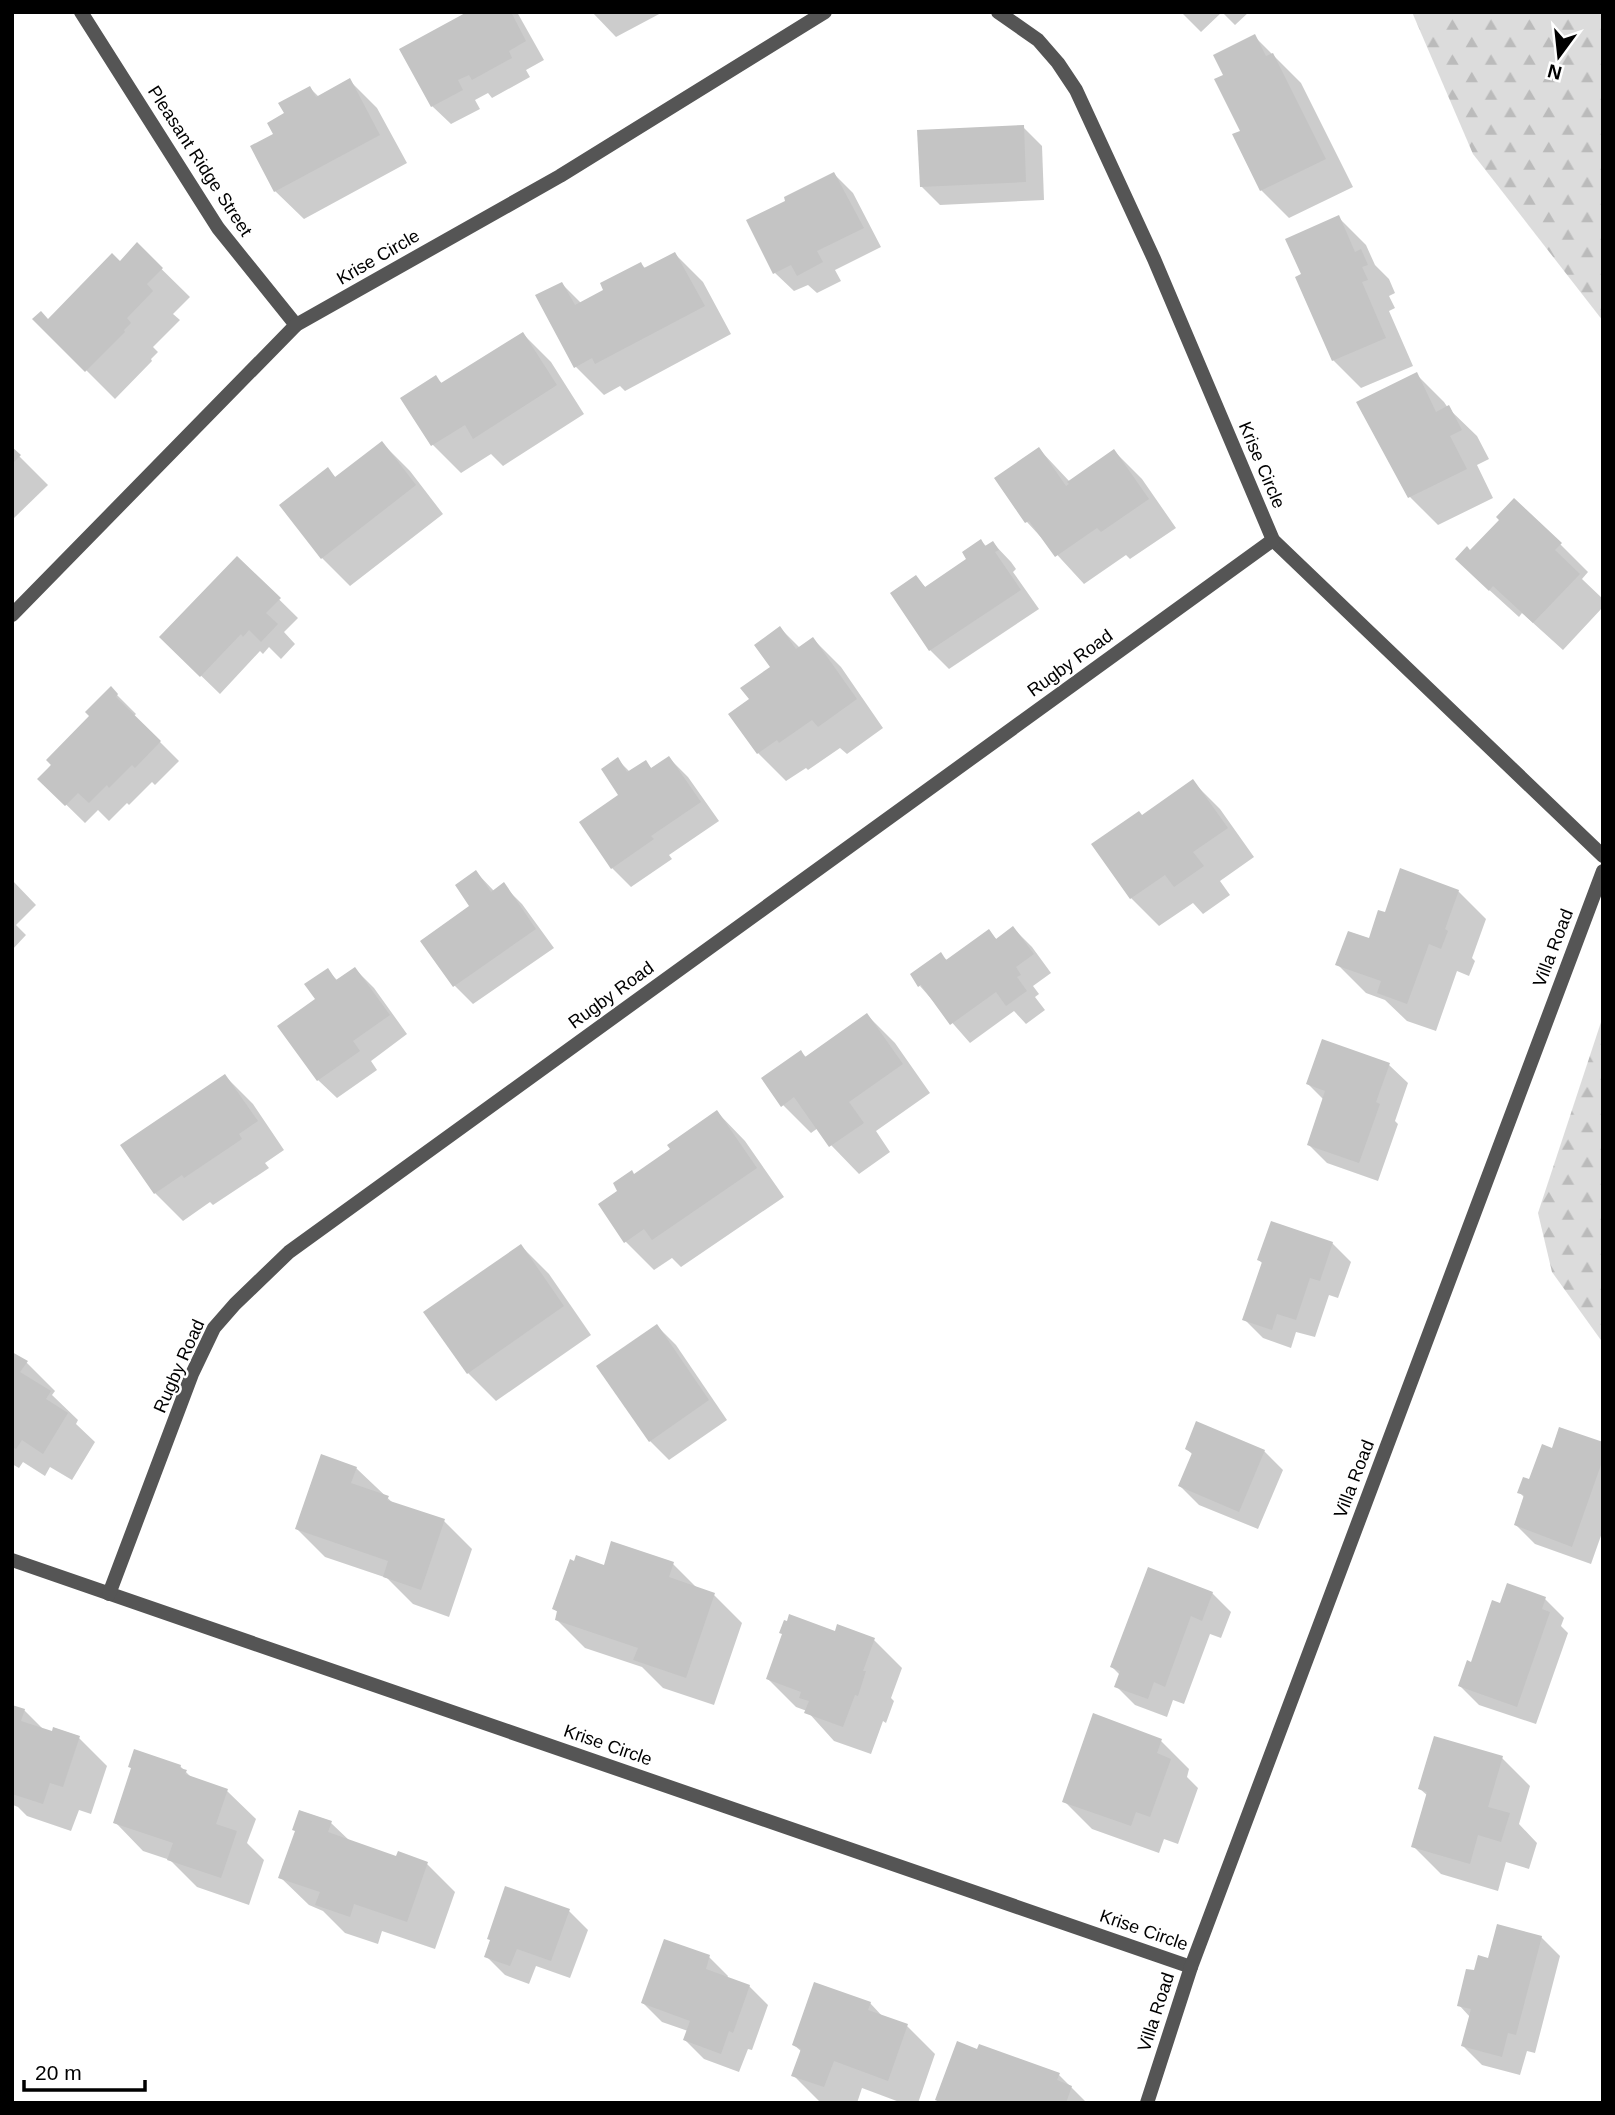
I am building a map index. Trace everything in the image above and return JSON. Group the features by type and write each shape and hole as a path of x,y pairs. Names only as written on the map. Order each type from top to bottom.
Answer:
{"street":[{"name":"Pleasant Ridge Street","path":"81,12 218,228 296,325"},
{"name":"Krise Circle","path":"12,615 296,325 560,176 825,12"},
{"name":"Krise Circle","path":"998,12 1038,40 1076,90 1154,259 1273,540 1603,856"},
{"name":"Rugby Road","path":"109,1594 192,1374 214,1328 289,1252 1273,540"},
{"name":"Villa Road","path":"1147,2103 1191,1967 1603,872"},
{"name":"Krise Circle","path":"12,1560 1191,1967"}],"green space":[{"path":"1412,12 1603,12 1603,321 1473,154"},
{"path":"1603,1016 1603,1343 1552,1272 1538,1213"}],"building":[{"path":"467,12 511,12 526,41 509,51 512,58 472,80 469,75 458,80 463,90 431,107 399,49"},
{"path":"1255,34 1266,56 1273,53 1326,159 1260,191 1232,134 1240,131 1214,79 1223,75 1213,55"},
{"path":"350,78 380,135 274,192 250,146 273,134 267,123 284,113 278,103 310,86 316,97"},
{"path":"1024,125 1026,182 920,187 917,130"},
{"path":"834,172 864,228 817,251 823,262 797,276 791,265 773,274 746,220"},
{"path":"1339,215 1355,252 1361,249 1368,265 1362,267 1368,280 1362,282 1386,338 1332,361 1295,277 1301,274 1285,239"},
{"path":"137,242 163,268 147,284 153,291 127,318 131,323 125,332 85,372 32,319 41,311 48,319 112,253 120,261"},
{"path":"675,252 705,306 595,364 592,358 574,368 535,295 562,282 575,305 603,290 600,283 641,262 644,268"},
{"path":"523,332 557,385 473,439 465,425 431,446 400,398 436,375 441,383"},
{"path":"1417,372 1436,412 1449,405 1462,430 1450,436 1467,469 1408,498 1356,402"},
{"path":"382,441 416,485 321,559 279,505 328,467 335,477"},
{"path":"12,447 21,455 12,464"},
{"path":"1039,447 1066,486 1069,484 1067,482 1114,449 1149,499 1101,532 1097,528 1055,557 1029,521 1025,523 994,478"},
{"path":"1514,498 1562,543 1555,550 1580,574 1533,623 1493,586 1489,591 1455,559 1467,546 1470,550 1499,520 1496,517"},
{"path":"981,539 985,546 993,541 999,550 995,552 1021,590 929,651 890,593 916,575 925,587 966,559 962,552"},
{"path":"237,556 281,598 266,613 278,624 261,642 249,630 243,637 241,634 200,677 159,637"},
{"path":"780,626 796,649 813,637 857,699 818,727 812,720 779,743 777,740 757,754 728,714 749,699 740,688 770,667 754,645"},
{"path":"111,686 118,694 116,697 161,741 135,768 132,765 89,803 78,793 65,806 37,779 51,765 46,760 89,716 85,712"},
{"path":"669,756 701,802 651,836 654,839 611,869 579,822 618,795 601,769 618,757 627,772 646,760 651,768"},
{"path":"1193,779 1228,828 1193,852 1204,866 1174,887 1165,875 1130,899 1091,844 1139,811 1142,815"},
{"path":"1400,868 1459,890 1441,949 1429,944 1407,1004 1377,993 1381,981 1335,965 1348,931 1369,938 1378,910 1385,912"},
{"path":"476,870 491,892 504,882 536,929 453,987 420,941 469,906 455,885"},
{"path":"1013,926 1034,954 1016,967 1021,975 1017,977 1027,991 1006,1006 996,992 950,1025 910,974 941,952 946,960 989,929 996,939"},
{"path":"355,967 390,1015 353,1041 360,1051 317,1081 277,1026 315,999 304,984 328,968 336,980"},
{"path":"867,1013 903,1064 849,1102 864,1123 829,1147 794,1097 781,1107 761,1078 801,1050 805,1057"},
{"path":"1322,1039 1390,1063 1376,1102 1380,1104 1359,1163 1307,1145 1325,1091 1306,1084"},
{"path":"225,1074 258,1121 239,1134 242,1139 184,1178 182,1175 154,1194 120,1145"},
{"path":"717,1110 757,1168 652,1240 644,1229 624,1243 598,1204 617,1191 613,1183 632,1170 634,1174 670,1149 667,1145"},
{"path":"1271,1221 1333,1242 1320,1281 1310,1278 1296,1320 1277,1314 1272,1330 1242,1320 1262,1262 1257,1260"},
{"path":"521,1244 564,1306 467,1374 423,1312"},
{"path":"657,1324 709,1400 649,1442 596,1366"},
{"path":"12,1352 28,1361 20,1372 51,1391 46,1399 68,1413 43,1454 22,1440 16,1449 12,1447"},
{"path":"1196,1421 1265,1450 1239,1512 1178,1486 1192,1453 1185,1449"},
{"path":"1559,1427 1603,1442 1603,1459 1572,1547 1514,1525 1524,1495 1517,1493 1523,1477 1529,1479 1542,1444 1552,1448"},
{"path":"321,1454 357,1467 351,1483 389,1496 387,1500 445,1519 421,1590 383,1577 388,1561 295,1529"},
{"path":"611,1541 674,1562 669,1577 715,1593 686,1678 633,1660 638,1648 555,1620 557,1611 552,1609 570,1559 574,1561 576,1555 604,1565"},
{"path":"1148,1567 1213,1592 1202,1621 1191,1616 1165,1687 1154,1682 1148,1699 1114,1687 1120,1671 1110,1667"},
{"path":"1507,1583 1546,1597 1542,1609 1550,1612 1517,1707 1458,1686 1467,1660 1471,1662 1492,1600 1500,1603"},
{"path":"789,1614 835,1631 837,1624 875,1638 863,1671 866,1671 858,1696 855,1695 843,1727 804,1713 809,1701 799,1698 801,1692 766,1679 782,1634 779,1633"},
{"path":"12,1705 25,1709 21,1721 80,1736 63,1787 50,1783 43,1804 12,1794"},
{"path":"1093,1713 1162,1739 1157,1753 1171,1759 1150,1817 1136,1812 1131,1826 1062,1802"},
{"path":"1434,1736 1503,1756 1488,1807 1510,1813 1501,1842 1478,1835 1470,1864 1411,1847 1427,1792 1418,1789"},
{"path":"134,1749 181,1765 180,1768 187,1770 185,1774 228,1789 216,1824 237,1831 221,1878 167,1860 173,1843 113,1823 131,1768 128,1767"},
{"path":"299,1810 332,1821 328,1832 396,1856 398,1851 428,1862 407,1922 354,1904 350,1917 315,1905 320,1892 278,1878 295,1831 292,1830"},
{"path":"505,1886 570,1909 551,1961 517,1949 510,1966 484,1957 490,1940 487,1939"},
{"path":"1497,1924 1542,1936 1516,2035 1508,2033 1502,2057 1461,2046 1471,2009 1457,2006 1466,1969 1474,1970 1478,1955 1488,1958"},
{"path":"664,1939 710,1955 706,1969 750,1985 733,2033 729,2031 721,2054 683,2040 690,2021 641,2003"},
{"path":"814,1982 871,2002 868,2010 908,2024 888,2081 834,2061 824,2087 791,2076 801,2049 792,2045"},
{"path":"957,2041 977,2049 979,2044 1060,2073 1057,2080 1072,2086 1066,2103 942,2103 935,2100"}]}
